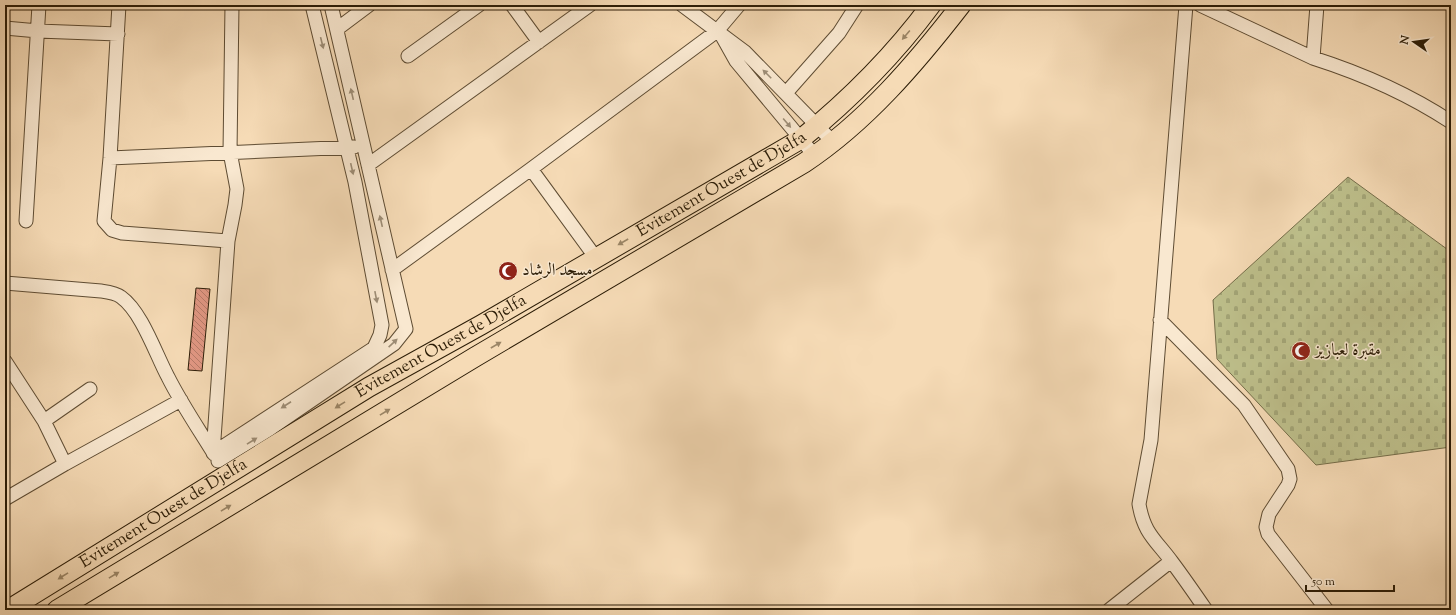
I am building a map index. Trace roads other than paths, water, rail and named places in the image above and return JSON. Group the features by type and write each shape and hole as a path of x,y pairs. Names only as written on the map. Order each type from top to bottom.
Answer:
{"highway":[{"name":"Evitement Ouest de Djelfa","path":"8,610 219,463 369,387 481,325 801,139 841,105 894,50 931,5"},
{"path":"57,610 476,356 774,182 815,156 860,119 896,82 941,31 961,5"}],"street":[{"path":"26,221 39,5"},
{"path":"119,5 110,158 104,221 112,230 122,233 228,241"},
{"path":"219,463 228,241 237,189 230,152 232,5"},
{"path":"219,463 374,348 380,336 382,326 355,182 312,5"},
{"path":"219,463 394,344 406,329 331,5"},
{"path":"337,29 369,5"},
{"path":"408,56 478,5"},
{"path":"512,5 539,42"},
{"path":"368,165 590,5"},
{"path":"682,5 745,52 833,142"},
{"path":"392,270 719,33 739,5"},
{"path":"786,93 839,33 857,5"},
{"path":"1186,5 1151,440 1139,504 1146,528 1154,542 1171,561 1206,610"},
{"path":"1200,5 1313,58 1380,83 1451,122"},
{"path":"1313,58 1317,5"},
{"path":"5,28 38,31 118,34"},
{"path":"719,33 736,61 815,156"},
{"path":"110,158 364,147"},
{"path":"532,170 596,258"},
{"path":"5,283 101,291 121,297 131,307 141,321 168,377 219,463"},
{"path":"1160,320 1244,405 1288,469 1290,479 1288,485 1269,514 1266,527 1268,534 1327,610"},
{"path":"5,361 44,421 65,464"},
{"path":"44,421 90,389"},
{"path":"5,499 181,400"},
{"path":"1109,610 1171,561"}],"place":[{"name":"مسجد الرشاد","path":"508,271"},
{"name":"مقبرة لعبازيز","path":"1301,351"}]}
